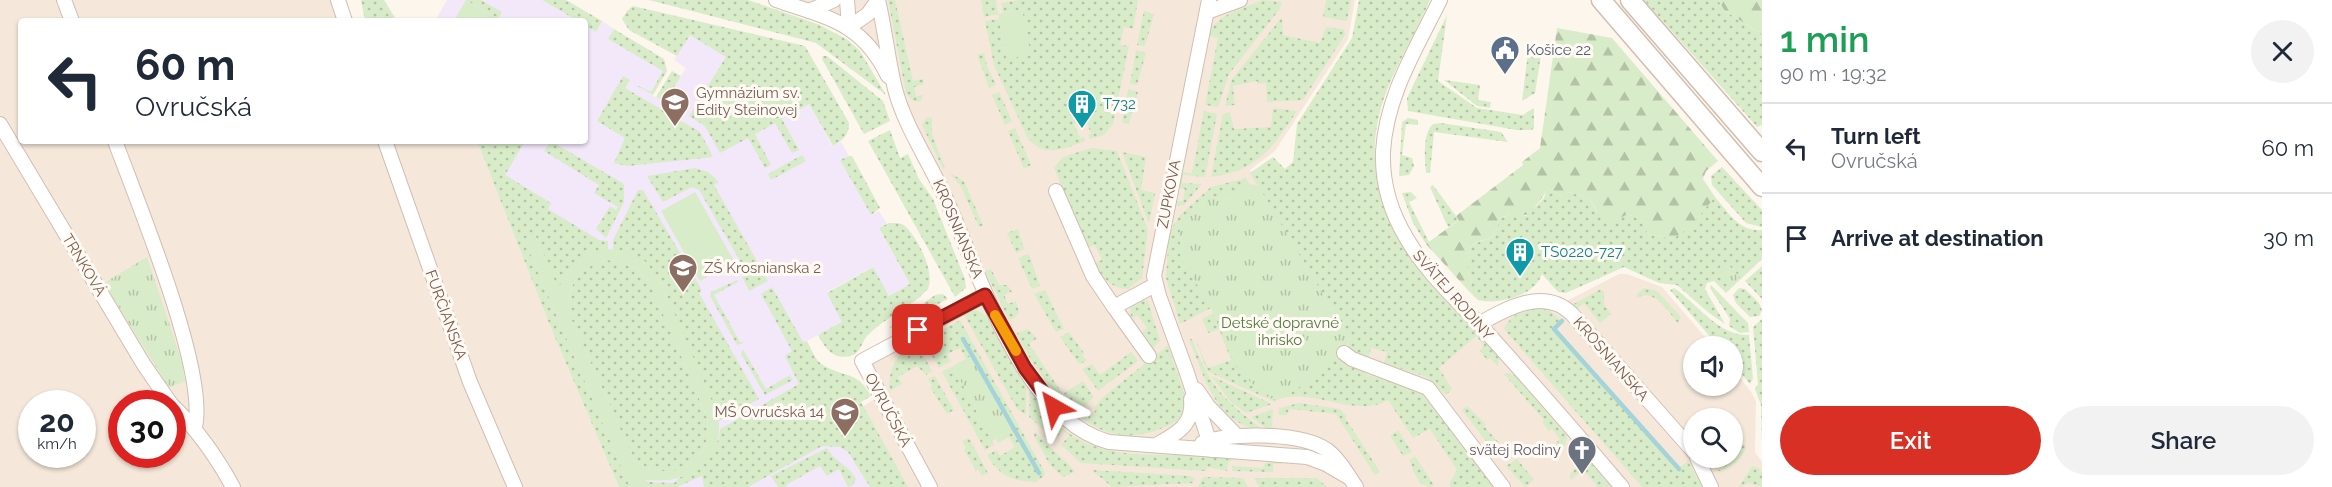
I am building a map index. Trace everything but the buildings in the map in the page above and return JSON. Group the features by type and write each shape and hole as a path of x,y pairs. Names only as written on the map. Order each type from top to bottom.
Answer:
{"street":[{"path":"64,0 71,18"},
{"path":"338,0 344,18"},
{"path":"776,0 849,27 874,50 895,90"},
{"path":"809,11 834,0"},
{"path":"848,0 849,27"},
{"path":"849,27 868,15 878,0"},
{"name":"KROSNIANSKA","path":"878,0 895,90 906,120 958,225 985,295 1033,379 1054,407 1069,422 1094,438 1109,442 1192,447 1210,445 1237,436 1294,439 1317,445 1334,457 1353,483"},
{"name":"ZUPKOVA","path":"1188,373 1155,285 1155,266 1208,6 1240,0"},
{"name":"SVÄTEJ RODINY","path":"1440,0 1392,101 1385,132 1383,172 1392,208 1407,241 1428,270 1479,324 1622,487"},
{"path":"1601,0 1762,188"},
{"path":"1636,6 1762,152"},
{"name":"TRNKOVÁ","path":"0,124 144,365 162,390"},
{"path":"116,144 170,294 187,352 197,406 195,427"},
{"name":"FURČIANSKA","path":"386,144 466,372 514,487"},
{"path":"1056,190 1095,280 1149,356"},
{"path":"1114,307 1155,285"},
{"name":"OVRUČSKÁ","path":"930,487 862,361 985,295"},
{"name":"KROSNIANSKA","path":"1479,324 1528,302 1540,300 1559,305 1572,314 1683,440"},
{"path":"1344,353 1352,359 1428,388 1503,487"},
{"path":"1188,373 1208,406 1237,436"},
{"path":"1158,444 1176,434 1190,420 1192,405 1188,373"},
{"path":"1188,373 1210,445"},
{"name":"TRNKOVÁ","path":"186,418 214,453 234,487"},
{"name":"KROSNIANSKA","path":"1210,445 1307,457 1326,464 1353,483"},
{"path":"1702,468 1711,487"}],"shaded area":[{"path":"0,0 338,0 344,18 18,18 18,144 478,144 551,328 619,487 0,487"},
{"path":"447,0 542,0 573,18 437,18"},
{"path":"776,0 1355,0 1348,39 1275,151 1250,170 1262,192 1421,349 1514,307 1559,305 1619,274 1627,274 1662,287 1704,336 1683,336 1683,396 1743,396 1743,382 1756,401 1755,452 1762,462 1762,487 727,487 880,396 862,361 985,294 870,44"},
{"name":"ZŠ Krosnianska 2","path":"602,21 614,29 609,39 663,71 650,94 665,102 686,68 674,60 690,35 809,104 832,146 841,142 849,156 840,160 871,215 879,211 887,224 879,229 910,284 889,296 872,267 827,292 843,322 803,343 844,418 904,487 619,487 551,328 478,144 588,144 588,27 596,32"}],"green space":[{"path":"361,0 384,0 395,18 364,18"},
{"path":"466,0 481,0 502,12 496,18"},
{"path":"466,0 496,18 455,18"},
{"path":"542,0 566,0 602,21 596,32 588,27 588,18 573,18"},
{"path":"649,0 748,0 820,25 848,40 860,51 886,95 816,43"},
{"path":"888,0 895,0 913,81 923,79 924,84 914,87 916,96 924,95 920,102 913,101 906,93"},
{"path":"981,0 996,0 998,14 984,17"},
{"path":"1019,0 1138,0 1133,29 1124,27 1120,45 1129,46 1113,124 1104,135 1090,139 1088,135 1091,133 1085,119 1074,124 1080,138 1084,137 1085,141 1069,147 1047,150 1033,144 1027,137 994,65 985,21 999,19 1007,59 1022,9 1003,13 1001,3"},
{"path":"1262,0 1282,2 1279,10 1229,74 1218,107 1205,105 1218,38 1209,36 1212,29 1223,17"},
{"path":"1326,0 1351,0 1347,21 1323,17"},
{"path":"1359,0 1430,0 1387,90 1376,131 1376,170 1385,205 1401,238 1422,270 1446,300 1499,358 1498,367 1490,358 1487,360 1480,351 1484,345 1476,336 1439,368 1452,389 1446,395 1427,377 1384,363 1387,352 1371,348 1368,360 1346,349 1350,340 1250,173 1273,157 1285,169 1293,162 1297,124 1352,38"},
{"path":"1644,0 1718,0 1725,11 1762,34 1762,125 1757,127"},
{"path":"1718,0 1762,0 1762,34 1725,11"},
{"path":"633,6 805,46 849,123 847,134 833,146 809,104 782,119 799,150 792,153 775,123 755,134 771,165 765,168 748,138 720,153 705,126 689,116 726,57 690,35 677,56 629,30 622,19"},
{"path":"1022,9 1031,55 1007,59 998,14"},
{"path":"1144,11 1154,14 1145,46 1137,45"},
{"path":"1447,15 1438,81 1477,108 1523,115 1534,108 1532,130 1517,130 1408,111 1407,98"},
{"path":"1282,17 1283,35 1320,43 1326,27 1344,29 1345,35 1303,100 1267,102 1266,83 1258,84 1257,81 1233,86 1235,105 1225,106 1232,79"},
{"path":"1557,28 1612,38 1718,161 1706,171 1703,179 1715,197 1690,227 1673,239 1648,234 1641,220 1628,214 1612,222 1604,223 1590,199 1569,192 1562,197 1547,187 1532,213 1500,218 1494,236 1472,246 1468,254 1468,266 1472,280 1467,289 1426,244 1459,220 1456,216 1523,165 1522,162 1540,148"},
{"path":"614,29 664,59 667,71 653,95 634,84 651,92 663,71 608,39"},
{"path":"1136,50 1146,53 1137,85 1130,84"},
{"path":"984,53 996,85 989,88 977,55"},
{"path":"1528,53 1541,55 1535,93 1522,101"},
{"path":"823,56 827,56 883,101 890,121 864,134 822,59"},
{"path":"672,71 681,76 665,102 656,97"},
{"path":"623,76 630,80 625,88 700,132 713,157 628,166 614,163 625,138 597,121"},
{"path":"1444,80 1480,85 1478,100 1491,102 1490,108 1477,106"},
{"path":"1128,89 1138,92 1129,124 1122,123"},
{"path":"999,92 1012,121 1005,125 992,95"},
{"path":"1273,108 1297,111 1272,146 1253,163 1227,174 1211,177 1223,114 1230,112 1234,129 1271,127"},
{"path":"1204,111 1217,114 1205,177 1183,175 1182,183 1202,184 1184,205 1177,206 1176,201 1183,201 1185,189 1178,188 1181,172 1192,173"},
{"path":"927,117 932,118 932,134 945,168 943,169 922,125"},
{"path":"1408,118 1418,120 1418,125 1406,124 1402,155 1412,158 1414,166 1409,175 1399,176 1402,122"},
{"path":"1441,123 1501,132 1508,142 1434,132 1430,173 1426,173 1427,134 1433,124"},
{"path":"1015,128 1031,165 1024,169 1008,131"},
{"path":"890,130 900,158 908,154 919,179 933,199 965,279 966,288 955,297 868,141"},
{"path":"478,144 523,144 505,175 551,203 548,209 599,240 608,241 608,249 605,249 558,289 535,235 524,239 630,487 619,487 551,328"},
{"path":"549,144 556,144 624,184 624,202 606,238 596,229 610,206 616,210 618,207 594,193 599,185 544,151"},
{"path":"1091,148 1117,151 1148,230 1142,278 1128,289 1117,287 1100,273 1095,263 1102,260 1095,245 1088,247 1054,168 1063,157"},
{"path":"1122,152 1146,157 1141,190 1155,193 1149,224"},
{"path":"802,155 806,161 771,180 768,174"},
{"path":"852,156 880,208 871,215 840,160"},
{"path":"1722,167 1762,210 1762,227 1746,223 1712,185 1711,176"},
{"path":"695,168 708,172 719,182 714,185 757,261 744,268 699,190 692,187 663,202 647,176"},
{"path":"950,173 964,181 983,225 979,227 961,187"},
{"path":"1246,178 1256,196 1234,296 1180,324 1166,278 1169,233 1180,215 1211,187"},
{"name":"Detské dopravné ihrisko","path":"1252,184 1258,186 1262,192 1350,340 1338,356 1317,374 1294,391 1276,400 1268,397 1238,371 1213,313 1180,255 1180,224 1185,215 1198,205"},
{"path":"1433,185 1459,220 1448,227 1430,187"},
{"path":"1547,187 1562,197 1569,192 1590,199 1597,212 1612,222 1627,214 1641,219 1648,234 1673,239 1715,197 1741,225 1754,230 1762,230 1762,259 1726,293 1714,281 1707,283 1705,289 1725,324 1677,285 1659,283 1624,267 1566,293 1558,292 1542,274 1532,288 1515,297 1495,301 1478,300 1467,289 1472,280 1468,269 1470,249 1475,244 1494,236 1500,218 1515,213 1526,216 1544,198"},
{"path":"638,190 643,190 702,290 699,293 759,399 719,421 661,282 620,250 613,250 613,240"},
{"path":"695,192 734,261 700,281 661,211"},
{"path":"1411,192 1417,198 1409,202 1429,242 1426,244 1413,223 1402,193"},
{"path":"889,223 903,225 916,241 928,266 930,282 928,289 914,302 875,329 854,355 844,357 834,355 818,335 842,322 827,293 873,267 889,296 910,284 879,228"},
{"path":"1018,229 1024,249 1016,253 1007,233"},
{"path":"535,234 558,288 574,264 590,253 605,249 620,250 645,261 661,282 718,415 719,432 716,447 699,469 673,479 657,481 640,479 643,487 630,487 524,239","holes":["606,260 625,263 649,281 707,417 708,434 704,448 697,459 688,466 663,471 648,468 634,460 570,316 569,296 581,273 596,263"]},
{"path":"1029,254 1040,286 1032,289 1018,258"},
{"path":"147,257 181,359 185,381 169,388 104,283"},
{"path":"606,260 630,266 649,281 707,417 708,434 704,448 697,459 688,466 663,471 648,468 634,460 570,316 569,296 576,280 588,268"},
{"path":"1726,262 1740,277 1730,286 1716,271"},
{"path":"760,266 768,281 749,291 742,277"},
{"path":"1762,266 1762,299 1745,281"},
{"path":"991,269 999,285 1007,285 1012,292 1004,295 1008,304 1016,301 1019,312 1015,318 1009,320 985,271"},
{"path":"737,280 738,282 714,295 740,342 746,342 737,345 710,296 711,292"},
{"path":"1711,285 1748,323 1749,332 1740,333 1729,326 1730,319 1710,288"},
{"path":"772,287 803,342 807,341 818,361 831,369 855,378 866,388 871,396 861,402 908,487 870,487 848,452 840,447 822,446 748,487 704,487 702,476 677,487 643,487 639,478 650,482 674,483 719,439 720,429 799,384 785,356 792,351 761,294"},
{"path":"1644,288 1657,291 1681,317 1678,323 1655,298 1643,295 1637,298 1637,294"},
{"path":"1674,288 1718,325 1738,334 1749,335 1753,379 1750,384 1743,375 1743,336 1709,336 1670,290"},
{"path":"1739,288 1745,289 1759,303 1762,310 1759,316 1750,317 1736,303 1733,295"},
{"path":"1045,290 1064,329 1056,332 1034,294"},
{"path":"1599,290 1604,291 1604,304 1611,314 1600,323 1584,303 1575,311 1572,305"},
{"path":"943,294 948,299 888,329 935,295"},
{"path":"1142,300 1148,301 1160,341 1152,349 1141,333 1147,328 1137,315 1131,319 1130,305"},
{"path":"1535,306 1550,311 1563,322 1555,330 1679,468 1683,465 1683,468 1692,468 1702,487 1642,487 1504,329 1516,314"},
{"path":"976,310 988,319 1026,384 1026,415 1017,409 963,313"},
{"path":"1213,313 1276,400 1275,402 1207,371 1195,338 1208,368 1231,360 1219,329 1208,333 1202,319"},
{"path":"1762,319 1762,442 1761,405 1755,389 1758,384 1753,327"},
{"path":"960,320 1043,469 1045,475 1036,482 1020,481 1007,476 996,468 987,455 997,450 1000,456 1015,447 1009,437 998,443 996,439 1012,430 971,356 966,359 960,348 947,354 951,361 939,368 923,340"},
{"path":"1028,329 1037,338 1029,344 1063,394 1083,381 1094,397 1080,411 1087,418 1096,410 1094,408 1103,397 1168,345 1186,399 1181,418 1153,432 1128,435 1104,431 1083,419 1064,402 1031,360 1017,337 1017,333"},
{"path":"1069,332 1087,361 1079,364 1060,337"},
{"path":"1192,339 1206,370 1220,392 1239,411 1266,432 1248,427 1235,420 1224,410 1208,385 1189,340"},
{"path":"917,343 932,371 926,375 917,366 898,377 902,384 890,391 890,375 895,362"},
{"path":"743,349 766,389 790,375 793,380 765,395 741,354"},
{"path":"1328,349 1365,370 1367,375 1379,378 1383,375 1420,386 1498,487 1450,487 1450,482 1457,470 1430,429 1413,438 1388,400 1376,405 1363,406 1307,397 1279,399"},
{"path":"1131,352 1138,361 1098,391 1082,369 1092,364 1100,375"},
{"path":"971,356 1012,430 992,441 953,366"},
{"path":"953,366 994,445 985,450 942,372"},
{"path":"1510,373 1516,376 1567,436 1566,444 1553,455 1546,452 1560,439 1552,429 1549,431 1542,422 1544,420 1504,374"},
{"path":"935,376 954,410 947,414 930,387 932,386 928,379"},
{"path":"1211,376 1272,404 1246,413 1231,402"},
{"path":"1030,390 1048,415 1069,433 1090,445 1138,454 1220,454 1234,460 1228,462 1227,471 1207,467 1206,471 1081,463 1061,445 1069,436 1063,430 1055,439 1029,417"},
{"path":"1299,403 1340,409 1380,472 1375,475 1336,414 1289,409 1287,415 1279,415 1279,408"},
{"path":"1467,406 1486,424 1484,426 1499,443 1492,449 1462,410"},
{"path":"1273,409 1272,433 1251,417"},
{"path":"1398,430 1412,452 1403,456 1390,436"},
{"path":"1035,432 1075,472 1063,477 1050,465 1034,436"},
{"path":"969,438 988,473 982,476 978,469 976,471 964,450 966,448 962,441"},
{"path":"827,448 853,474 856,479 853,485 848,487 839,469 827,476 820,466 786,487 778,487 771,476"},
{"path":"1415,456 1434,485 1431,487 1421,484 1412,469 1409,460"},
{"path":"1517,459 1534,480 1525,487 1506,466"},
{"path":"1281,461 1281,464 1273,464 1273,472 1232,471 1232,466 1263,468 1265,463"},
{"path":"1590,462 1612,487 1598,487 1583,470 1571,480 1570,474 1579,465"},
{"path":"1752,466 1759,468 1762,473 1762,487 1749,483 1739,487"},
{"path":"1092,470 1191,476 1195,479 1193,483 1112,487"},
{"path":"1203,477 1243,478 1248,487 1198,487"},
{"path":"1254,478 1317,478 1327,487 1259,487"}],"waterway":[{"path":"1562,321 1554,329 1679,469"},
{"path":"963,339 1039,473"}],"slow traffic":[{"path":"995,315 1016,351"}],"place":[{"name":"Košice 22","path":"1505,76"},
{"name":"Gymnázium sv. Edity Steinovej","path":"675,128"},
{"name":"T732","path":"1082,130"},
{"name":"TS0220-727","path":"1520,278"},
{"name":"ZŠ Krosnianska 2","path":"683,294"},
{"name":"MŠ Ovručská 14","path":"845,438"},
{"name":"svätej Rodiny","path":"1582,476"}],"route":[{"path":"918,330 985,295 1025,368 1054,407"}]}
